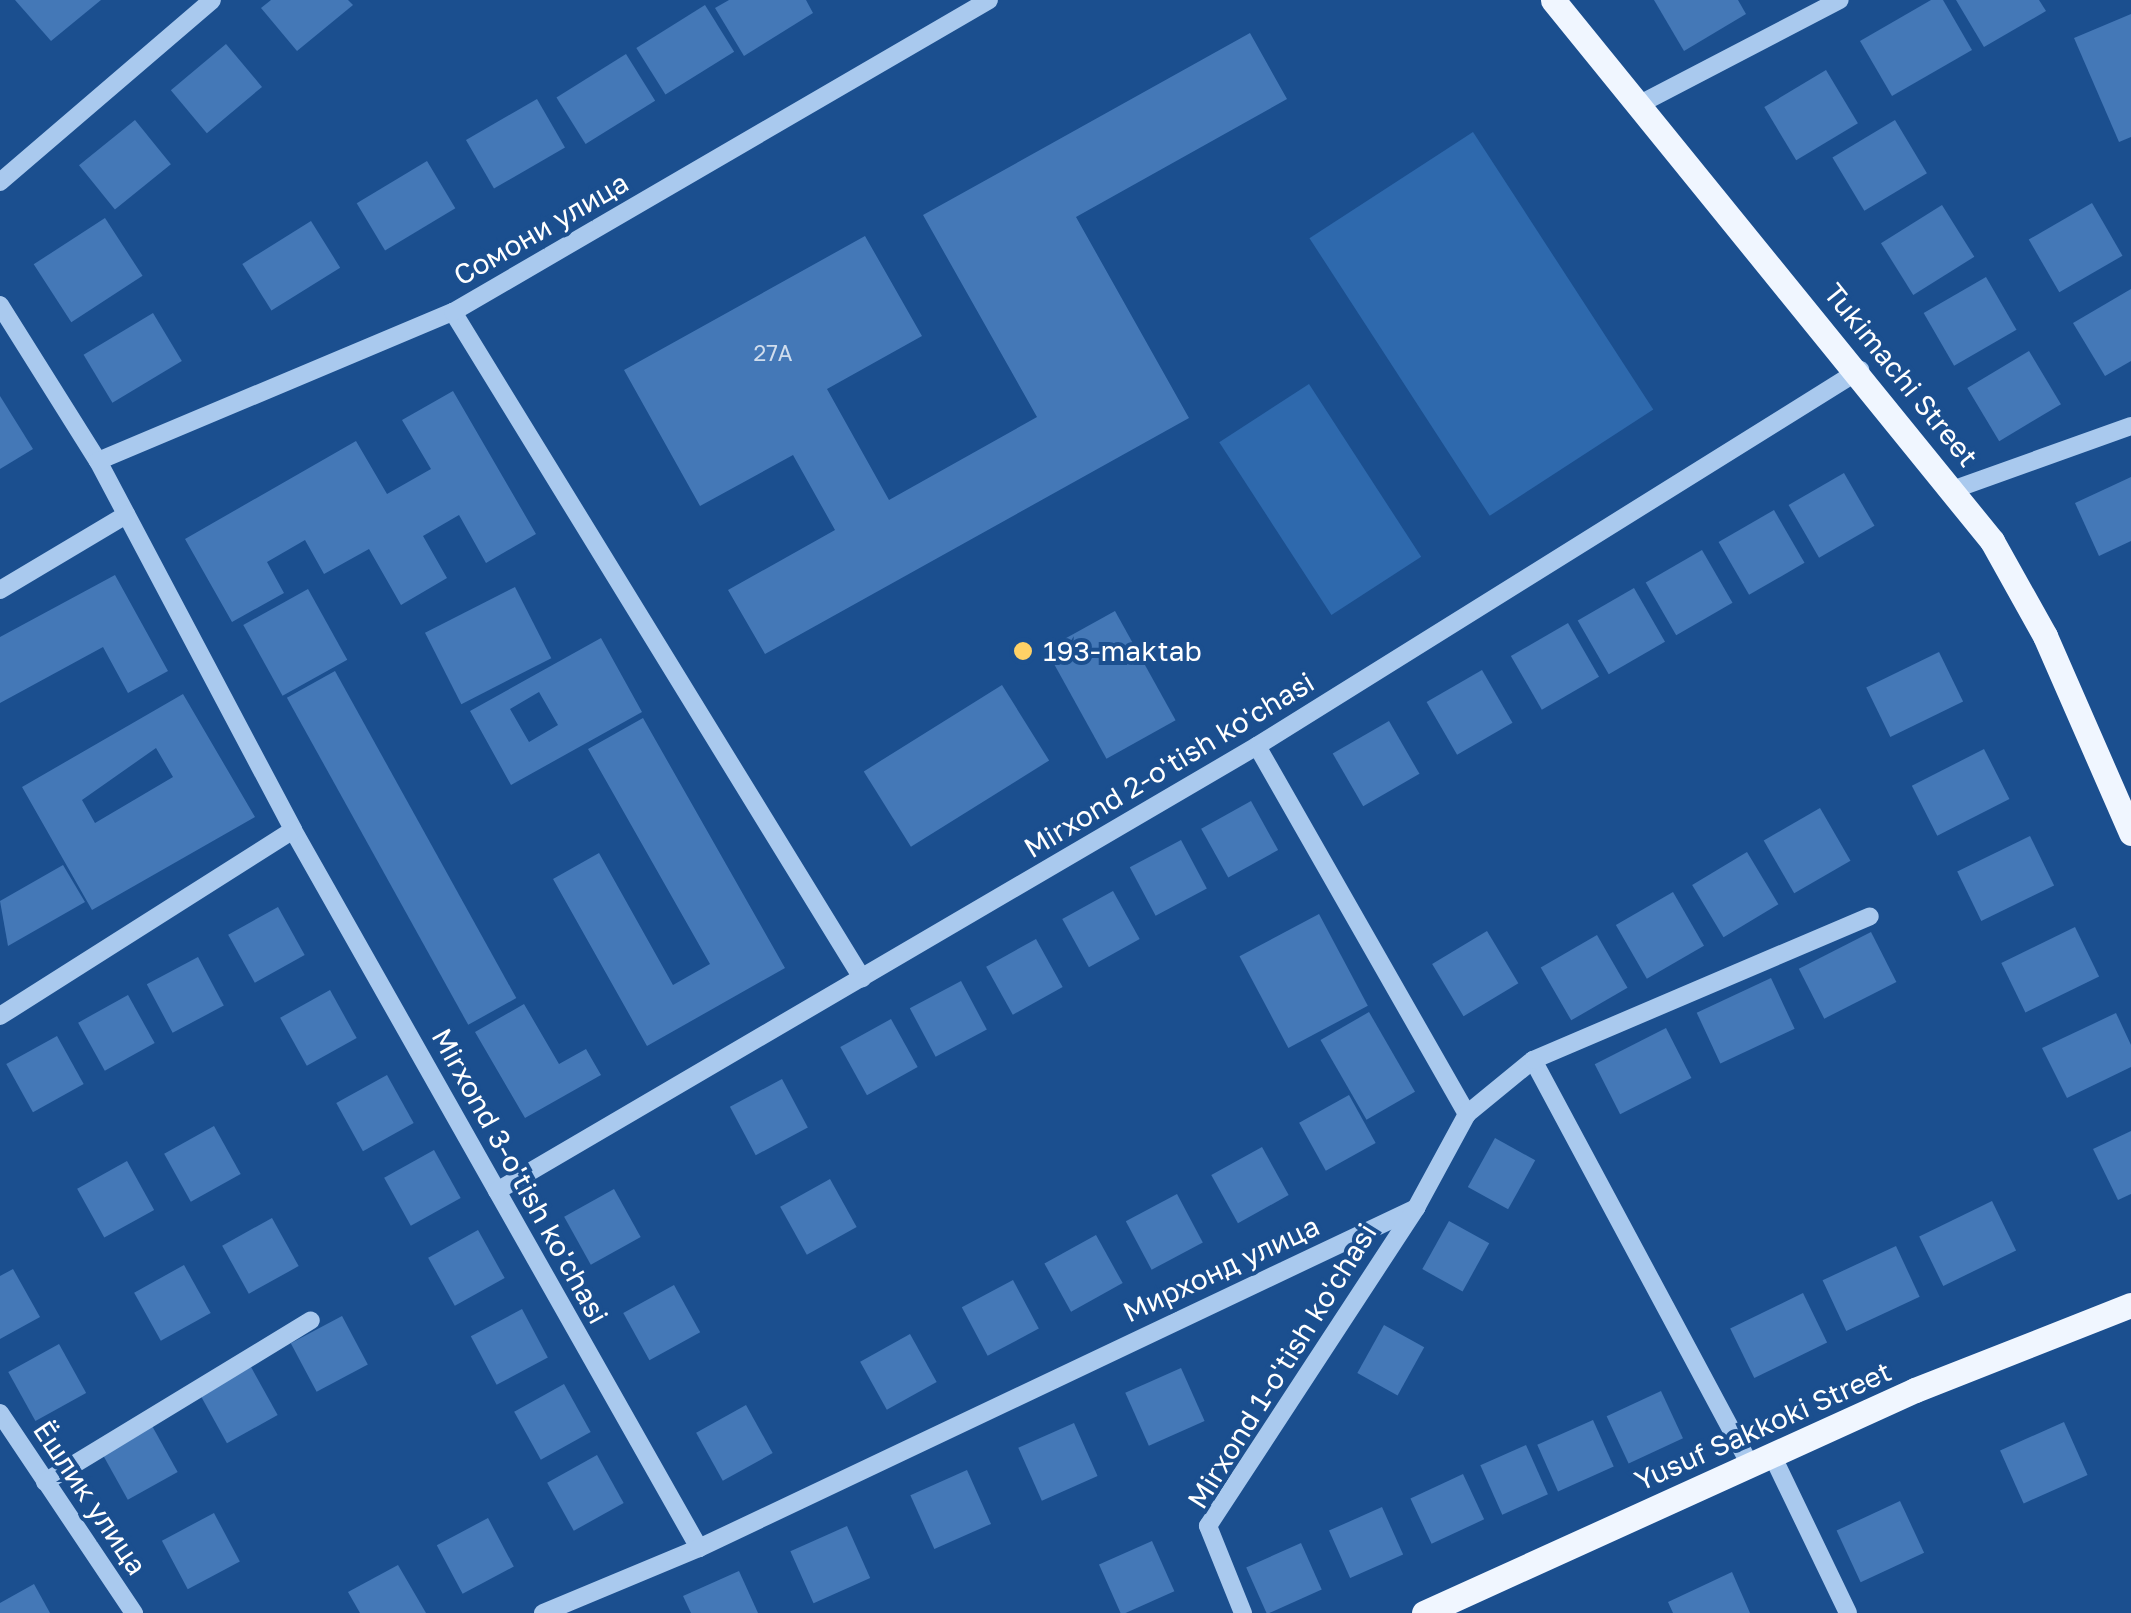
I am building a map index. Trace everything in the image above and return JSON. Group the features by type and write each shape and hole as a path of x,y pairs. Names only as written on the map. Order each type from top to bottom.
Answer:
{"main road":[{"name":"Tukimachi Street","path":"1553,0 1954,489 2031,606 2131,833"},
{"name":"Yusuf Sakkoki Street","path":"1424,1613 1761,1460 2131,1305"}],"street":[{"path":"0,182 212,0"},
{"name":"Сомони улица","path":"98,461 453,312 989,0"},
{"path":"1640,104 1840,0"},
{"name":"Mirxond 3-o'tish ko'chasi","path":"0,305 98,461 293,830 699,1548"},
{"path":"453,312 862,978"},
{"name":"Mirxond 2-o'tish ko'chasi","path":"497,1191 1258,746 1860,370"},
{"path":"1954,489 2131,426"},
{"path":"0,590 126,516"},
{"path":"1258,746 1467,1114"},
{"path":"0,1016 293,830"},
{"path":"1416,1208 1467,1114 1534,1060 1870,916"},
{"path":"1534,1060 1848,1613"},
{"name":"Мирхонд улица","path":"543,1613 699,1548 1416,1208"},
{"name":"Mirxond 1-o'tish ko'chasi","path":"1242,1613 1208,1526 1416,1208"},
{"path":"45,1482 311,1320"},
{"name":"Ёшлик улица","path":"0,1413 134,1613"}],"shaded area":[{"path":"1473,132 1653,410 1490,516 1309,238"},
{"path":"1309,384 1421,557 1331,615 1219,442"}],"building":[{"path":"15,0 101,0 51,41"},
{"path":"271,0 348,0 353,5 297,51 261,8"},
{"path":"729,0 806,0 813,13 744,56 715,8"},
{"path":"1654,0 1738,0 1746,14 1684,51"},
{"path":"1931,0 1943,0 1972,50 1892,96 1860,41"},
{"path":"1956,0 2039,0 2046,11 1984,47"},
{"path":"705,5 734,52 665,95 636,48"},
{"path":"2131,14 2131,137 2119,142 2074,38"},
{"path":"1250,33 1287,99 1076,217 1189,418 765,654 728,590 835,530 793,455 700,506 624,370 865,236 922,336 827,389 889,500 1037,417 923,215"},
{"path":"226,44 262,87 207,133 171,90"},
{"path":"626,54 655,101 586,144 556,97"},
{"path":"1826,70 1858,123 1796,160 1764,107"},
{"path":"537,99 565,147 494,188 466,140"},
{"path":"135,120 171,164 115,210 79,165"},
{"path":"1895,120 1927,173 1864,211 1832,158"},
{"path":"427,161 455,208 385,250 357,203"},
{"path":"2092,203 2122,256 2059,292 2029,240"},
{"path":"1942,205 1974,257 1913,295 1881,243"},
{"path":"105,218 143,276 71,322 34,264"},
{"path":"311,221 340,268 271,311 242,264"},
{"path":"1986,277 2016,330 1954,366 1924,313"},
{"path":"2131,289 2131,361 2105,376 2073,323"},
{"path":"153,313 182,361 112,403 84,355"},
{"path":"2029,351 2061,404 1999,441 1967,388"},
{"path":"453,391 536,534 486,563 459,515 423,536 447,578 401,605 369,549 324,574 305,540 267,562 284,593 232,622 185,539 356,441 387,494 431,469 402,420"},
{"path":"0,396 33,449 0,469"},
{"path":"1844,473 1874,526 1819,558 1789,505"},
{"path":"2131,477 2131,541 2099,556 2075,503"},
{"path":"1774,510 1804,563 1749,595 1719,542"},
{"path":"1702,550 1732,603 1676,635 1646,582"},
{"path":"115,575 168,671 128,693 103,647 0,703 0,637"},
{"path":"515,587 551,658 461,704 425,633"},
{"path":"1634,588 1665,642 1609,674 1578,620"},
{"path":"308,589 347,660 283,696 243,625"},
{"path":"1115,611 1176,720 1107,759 1046,649"},
{"path":"1568,623 1599,677 1542,710 1511,656"},
{"path":"601,638 642,712 511,785 470,711","holes":["539,692 558,725 529,742 510,709"]},
{"path":"1939,652 1963,701 1890,737 1866,688"},
{"path":"1482,670 1512,723 1457,755 1427,702"},
{"path":"335,671 516,998 468,1025 287,698"},
{"path":"1002,685 1049,760 911,847 864,771"},
{"path":"183,694 255,817 92,910 22,787","holes":["156,748 173,777 95,823 82,800"]},
{"path":"643,718 785,968 647,1046 553,879 599,853 673,985 710,964 588,749"},
{"path":"1389,721 1420,774 1363,806 1333,754"},
{"path":"1984,749 2009,799 1937,836 1912,786"},
{"path":"1251,801 1278,850 1228,878 1201,829"},
{"path":"1820,808 1850,861 1794,893 1764,840"},
{"path":"2030,836 2054,885 1981,921 1957,872"},
{"path":"1181,840 1207,889 1156,916 1130,867"},
{"path":"1747,852 1778,904 1724,937 1692,885"},
{"path":"63,865 85,902 8,946 0,901"},
{"path":"1113,891 1140,939 1089,967 1062,919"},
{"path":"1673,892 1704,946 1647,979 1616,925"},
{"path":"278,907 305,955 255,983 228,935"},
{"path":"1319,914 1368,1006 1288,1048 1240,956"},
{"path":"2075,927 2099,976 2025,1012 2001,963"},
{"path":"1487,931 1518,983 1464,1016 1432,964"},
{"path":"1871,932 1896,982 1824,1019 1799,969"},
{"path":"1597,935 1628,988 1571,1020 1541,967"},
{"path":"1036,939 1063,987 1013,1015 986,967"},
{"path":"198,957 224,1006 173,1033 147,984"},
{"path":"1771,978 1795,1029 1720,1063 1697,1013"},
{"path":"961,981 987,1030 936,1057 910,1008"},
{"path":"330,990 357,1038 307,1066 280,1018"},
{"path":"128,995 155,1043 105,1071 78,1023"},
{"path":"524,1004 559,1064 586,1049 601,1075 525,1118 475,1032"},
{"path":"1369,1012 1415,1092 1367,1120 1321,1040"},
{"path":"2116,1013 2131,1045 2131,1067 2067,1098 2042,1048"},
{"path":"891,1019 918,1067 867,1095 840,1047"},
{"path":"1666,1028 1691,1078 1620,1114 1595,1064"},
{"path":"57,1036 84,1084 33,1112 6,1064"},
{"path":"387,1075 414,1123 363,1151 336,1103"},
{"path":"782,1079 808,1128 756,1155 730,1107"},
{"path":"1349,1095 1376,1143 1326,1171 1299,1123"},
{"path":"214,1126 241,1174 191,1202 164,1154"},
{"path":"2131,1131 2131,1194 2118,1200 2093,1149"},
{"path":"1495,1138 1535,1160 1508,1209 1468,1187"},
{"path":"1262,1147 1289,1195 1238,1223 1211,1175"},
{"path":"434,1150 461,1198 411,1226 384,1178"},
{"path":"127,1161 154,1210 104,1238 77,1189"},
{"path":"830,1179 857,1227 807,1255 780,1207"},
{"path":"614,1189 641,1237 591,1265 564,1217"},
{"path":"1177,1194 1203,1243 1152,1270 1126,1221"},
{"path":"1992,1201 2016,1250 1943,1286 1919,1237"},
{"path":"272,1218 299,1266 249,1294 222,1246"},
{"path":"1449,1221 1489,1243 1463,1291 1422,1269"},
{"path":"478,1230 505,1278 455,1306 428,1258"},
{"path":"1096,1235 1123,1283 1071,1312 1044,1264"},
{"path":"1896,1246 1920,1297 1846,1331 1823,1280"},
{"path":"184,1265 211,1313 161,1341 134,1293"},
{"path":"13,1269 40,1317 0,1339 0,1276"},
{"path":"1013,1280 1039,1329 988,1356 962,1307"},
{"path":"674,1285 700,1332 649,1360 623,1313"},
{"path":"1803,1293 1827,1342 1754,1378 1730,1329"},
{"path":"522,1309 548,1358 497,1385 471,1336"},
{"path":"342,1316 368,1365 317,1392 291,1343"},
{"path":"1384,1325 1424,1347 1398,1395 1357,1373"},
{"path":"910,1334 937,1382 887,1410 860,1362"},
{"path":"59,1344 86,1393 35,1421 8,1372"},
{"path":"251,1367 278,1415 227,1443 200,1395"},
{"path":"1181,1368 1205,1421 1149,1446 1125,1393"},
{"path":"564,1384 591,1432 541,1460 514,1412"},
{"path":"1661,1391 1683,1438 1629,1463 1607,1416"},
{"path":"746,1405 773,1453 723,1481 696,1433"},
{"path":"1593,1420 1614,1467 1558,1491 1537,1445"},
{"path":"2064,1422 2088,1475 2024,1503 2000,1450"},
{"path":"1074,1423 1098,1476 1042,1501 1018,1448"},
{"path":"151,1424 178,1472 128,1500 101,1452"},
{"path":"1526,1445 1548,1494 1502,1515 1480,1465"},
{"path":"597,1455 624,1503 574,1531 547,1483"},
{"path":"967,1470 991,1524 934,1549 910,1495"},
{"path":"1463,1474 1484,1519 1432,1544 1410,1499"},
{"path":"1900,1501 1924,1553 1861,1582 1837,1531"},
{"path":"1382,1507 1403,1555 1350,1578 1329,1531"},
{"path":"214,1513 240,1562 188,1589 162,1541"},
{"path":"488,1518 514,1567 463,1594 437,1545"},
{"path":"847,1526 870,1578 814,1603 790,1551"},
{"path":"1152,1541 1174,1591 1121,1613 1099,1565"},
{"path":"1301,1543 1322,1590 1266,1613 1246,1567"},
{"path":"398,1565 426,1613 360,1613 348,1592"},
{"path":"739,1571 758,1613 691,1613 683,1596"},
{"path":"1732,1572 1750,1613 1673,1613 1668,1602"},
{"path":"34,1584 50,1613 0,1613 0,1603"}],"place":[{"name":"193-maktab","path":"1023,651"}]}
